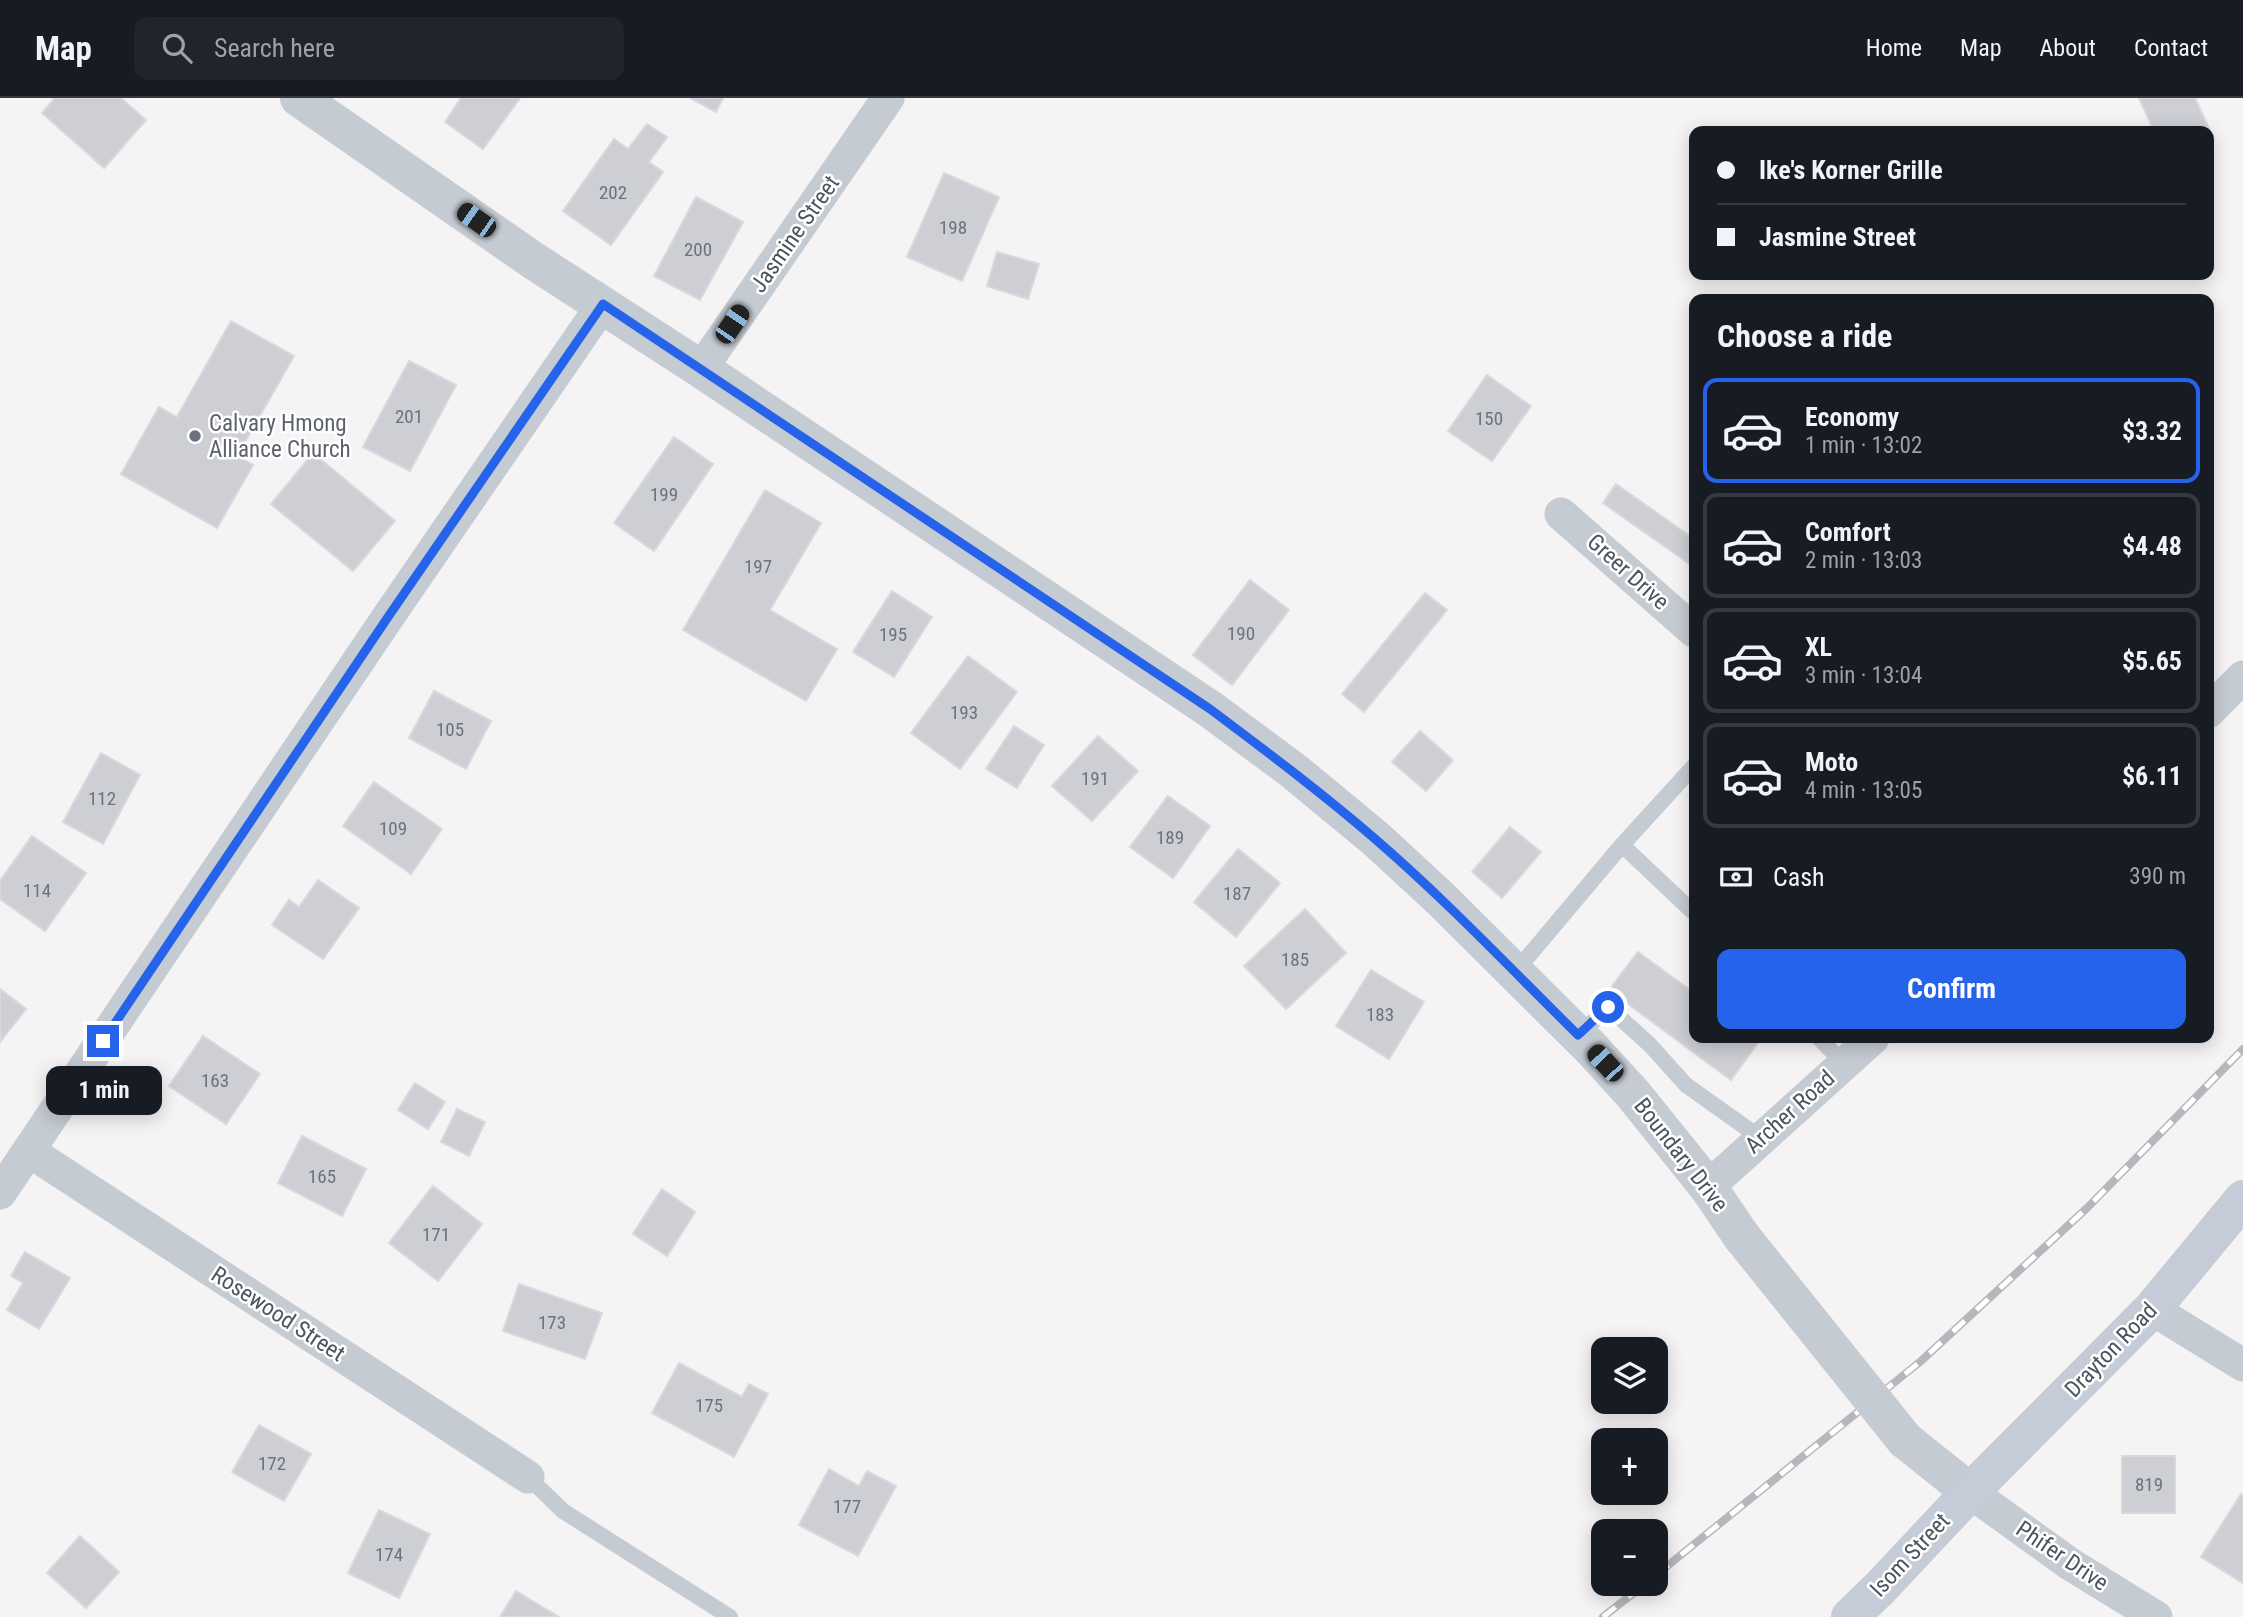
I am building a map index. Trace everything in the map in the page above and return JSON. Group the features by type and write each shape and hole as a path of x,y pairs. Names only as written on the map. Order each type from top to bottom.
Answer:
{"main road":[{"name":"Drayton Road","path":"1970,1492 2152,1309 2243,1199"},
{"name":"Isom Street","path":"1850,1617 1970,1492"}],"street":[{"name":"Boundary Drive","path":"299,98 534,261 701,369 1221,717 1295,772 1376,839 1515,972 1633,1094 1708,1187 1742,1237 1905,1440 1970,1492"},
{"name":"Jasmine Street","path":"701,369 888,98"},
{"path":"0,1193 603,304"},
{"name":"Greer Drive","path":"1561,514 1689,627"},
{"path":"2214,706 2243,677"},
{"name":"Archer Road","path":"1708,1187 1867,1043"},
{"name":"Rosewood Street","path":"29,1152 528,1476"},
{"path":"2152,1309 2243,1365"},
{"name":"Phifer Drive","path":"1970,1492 2070,1564 2156,1617"}],"lane":[{"path":"1515,972 1622,845 1689,771"},
{"path":"1622,845 1689,908"},
{"path":"1578,1035 1608,1007 1650,1045 1686,1085 1762,1139"},
{"path":"1824,1043 1844,1064"},
{"path":"528,1476 563,1511 730,1617"}],"building":[{"path":"55,98 121,98 146,120 104,168 42,113"},
{"path":"461,98 520,98 483,149 445,122"},
{"path":"690,98 723,98 716,112"},
{"path":"2139,98 2195,98 2208,126 2152,126"},
{"path":"647,124 667,137 649,162 663,172 611,245 563,211 614,139 628,149"},
{"path":"944,173 999,197 962,281 907,257"},
{"path":"696,197 743,222 700,300 654,276"},
{"path":"997,252 1039,264 1028,299 987,286"},
{"name":"Calvary Hmong Alliance Church","path":"231,321 294,356 237,456 253,465 217,528 121,474 159,407 177,417"},
{"path":"409,361 456,385 410,471 363,447"},
{"path":"1487,375 1531,406 1492,461 1448,431"},
{"path":"674,437 713,464 654,551 614,523"},
{"path":"313,453 395,521 353,571 271,504"},
{"path":"1616,484 1689,535 1689,563 1603,503"},
{"path":"765,490 821,523 770,610 837,649 806,701 683,630"},
{"path":"1250,580 1289,610 1232,685 1193,655"},
{"path":"892,591 932,617 894,677 853,652"},
{"path":"1425,593 1447,610 1364,712 1342,694"},
{"path":"968,656 1017,692 960,769 911,733"},
{"path":"434,691 491,721 466,769 409,738"},
{"path":"1014,726 1044,745 1017,788 986,769"},
{"path":"1420,731 1453,760 1426,791 1392,762"},
{"path":"1098,736 1138,771 1092,821 1052,786"},
{"path":"101,753 140,775 103,844 63,822"},
{"path":"374,782 442,829 411,874 343,826"},
{"path":"1168,796 1210,826 1173,878 1130,847"},
{"path":"1510,827 1541,852 1502,898 1472,872"},
{"path":"32,836 86,873 45,931 0,899 0,881"},
{"path":"1238,849 1280,883 1236,937 1194,902"},
{"path":"318,880 359,908 323,959 272,925 289,900 299,907"},
{"path":"1305,909 1346,953 1286,1009 1244,966"},
{"path":"1638,952 1689,989 1689,1043 1758,1043 1731,1080 1609,990"},
{"path":"1371,970 1424,1002 1389,1059 1336,1026"},
{"path":"0,989 26,1009 0,1042"},
{"path":"203,1036 260,1074 226,1124 169,1086"},
{"path":"415,1083 445,1102 428,1129 398,1110"},
{"path":"457,1109 485,1122 469,1156 441,1142"},
{"path":"302,1136 366,1169 342,1216 278,1183"},
{"path":"433,1186 482,1224 438,1281 389,1243"},
{"path":"662,1189 695,1212 667,1256 633,1234"},
{"path":"25,1252 70,1278 39,1329 7,1310 23,1283 11,1276"},
{"path":"519,1284 602,1313 585,1359 503,1331"},
{"path":"679,1363 742,1397 749,1384 768,1394 734,1457 652,1413"},
{"path":"259,1425 311,1454 284,1501 232,1472"},
{"path":"2122,1456 2175,1456 2175,1513 2122,1513"},
{"path":"829,1469 859,1486 867,1471 896,1486 858,1556 799,1525"},
{"path":"2241,1494 2243,1495 2243,1583 2201,1557"},
{"path":"379,1510 430,1534 399,1598 348,1573"},
{"path":"80,1536 119,1572 86,1608 47,1573"},
{"path":"516,1591 559,1617 500,1617"}],"railway":[{"path":"1668,1565 1921,1361 2087,1208 2243,1049"},
{"path":"1603,1617 1630,1596"}],"place":[{"name":"Calvary Hmong Alliance Church","path":"195,436"}],"route":[{"path":"103,1041 388,617 603,304 1210,709 1295,772 1376,839 1441,899 1578,1035 1608,1007"}]}
